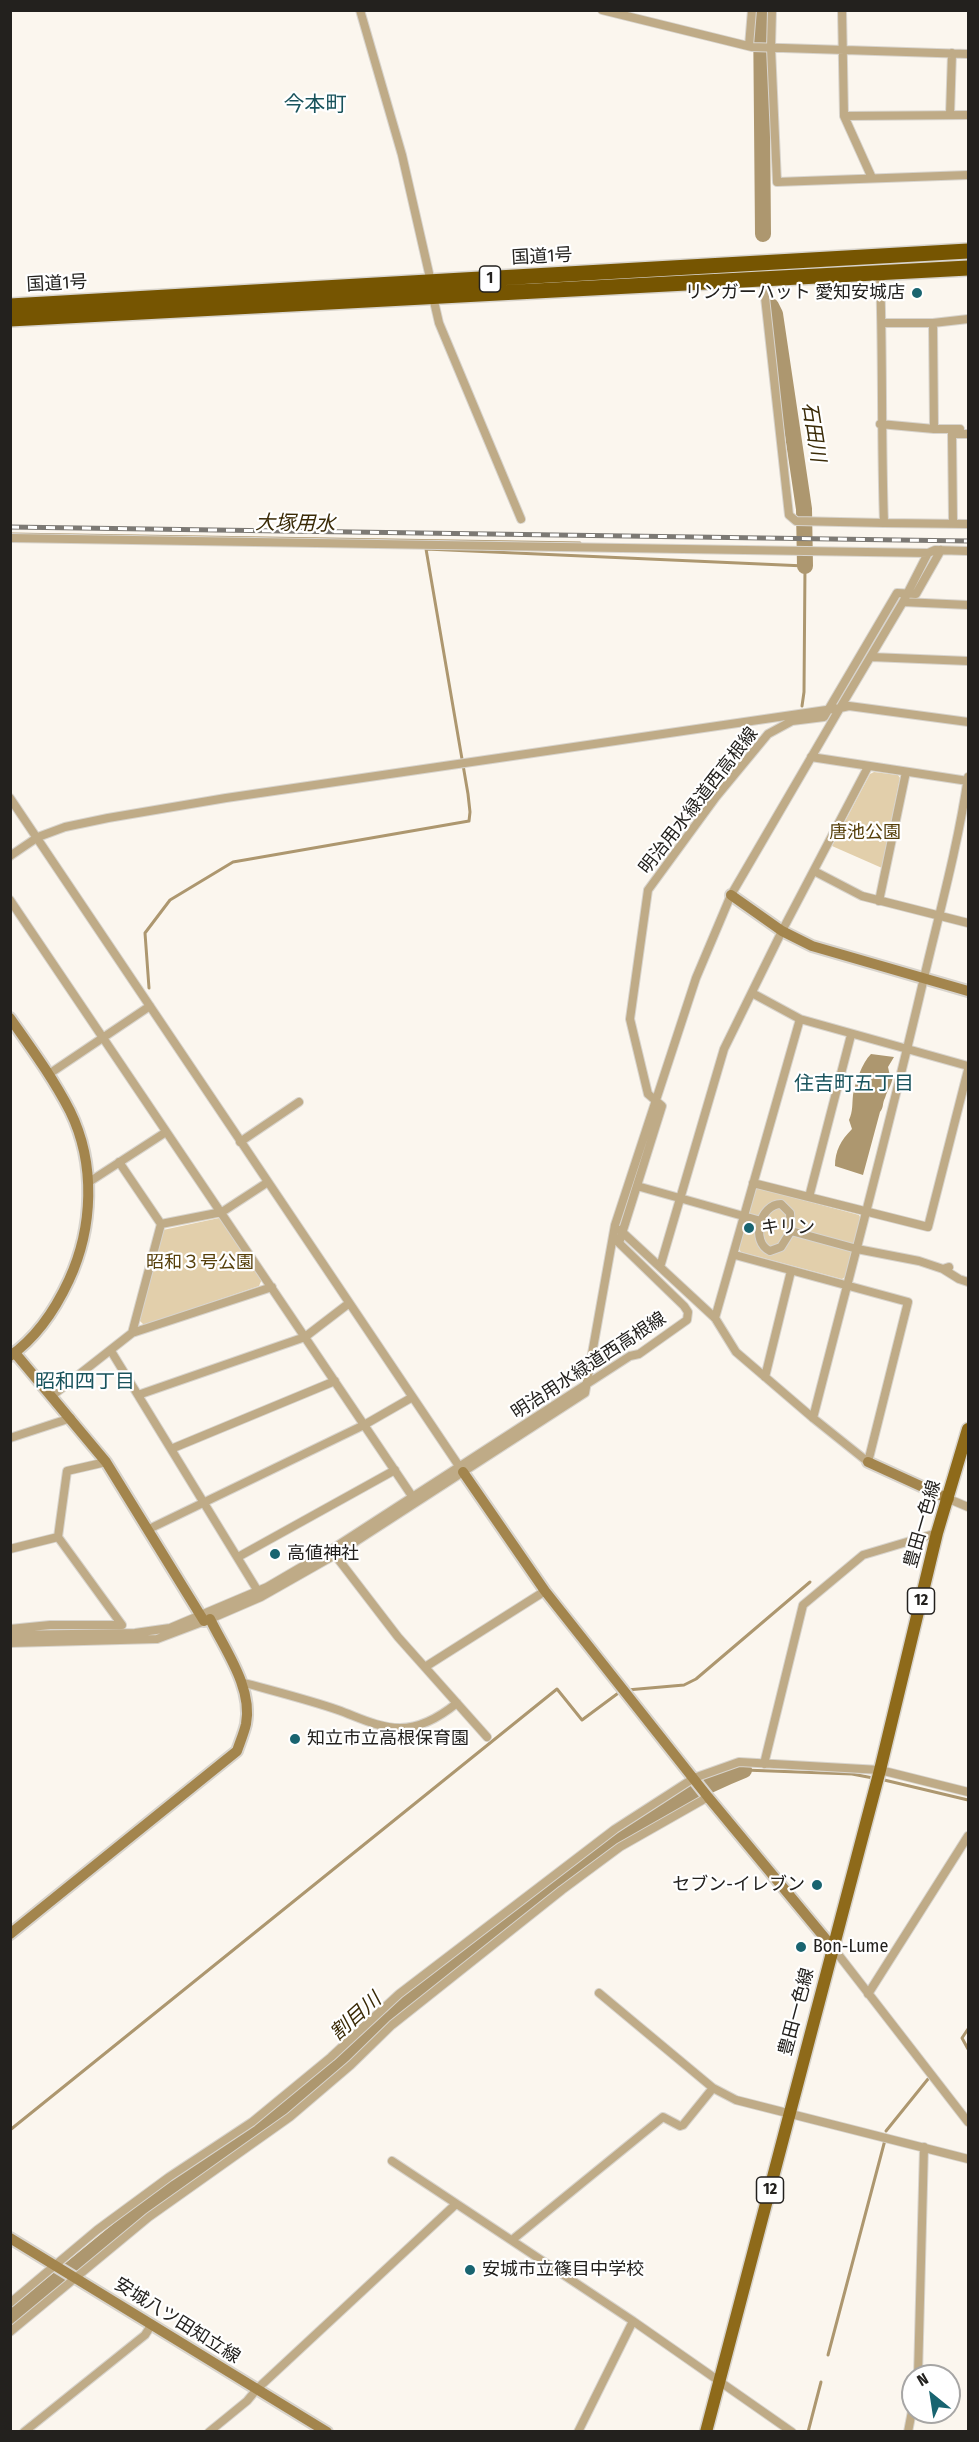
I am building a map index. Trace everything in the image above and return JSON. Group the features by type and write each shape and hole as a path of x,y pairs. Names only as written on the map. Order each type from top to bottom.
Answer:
{"highway":[{"name":"国道1号","path":"10,320 969,251"},
{"name":"国道1号","path":"10,306 432,289 763,279 969,268"}],"main road":[{"name":"豊田一色線","path":"706,2432 809,2033 834,1949 937,1533 969,1429"}],"street":[{"path":"360,10 402,155 439,323 521,519"},
{"path":"602,10 751,47 969,54"},
{"path":"751,47 752,10"},
{"path":"772,10 770,48 777,182 969,175"},
{"path":"842,10 844,116 872,178"},
{"path":"950,115 952,53"},
{"path":"844,116 969,115"},
{"path":"880,273 882,322 880,424 884,523"},
{"path":"763,279 789,515 796,521 969,524"},
{"path":"882,322 933,323 969,319"},
{"path":"933,323 934,429"},
{"path":"880,424 934,429 969,429"},
{"path":"953,523 952,434 969,434"},
{"path":"10,538 928,553 941,550 969,551"},
{"path":"829,710 897,593 916,594 941,550"},
{"path":"10,1643 157,1639 205,1619 334,1555 461,1469 585,1393 615,1225 696,978 730,895 903,602 928,553"},
{"path":"903,602 969,605"},
{"path":"871,657 969,661"},
{"path":"10,856 38,837 65,827 226,798 849,706 969,722"},
{"name":"明治用水緑道西高根線","path":"586,1385 630,1356 639,1354 687,1320 684,1306 619,1243 662,1106 648,1094 630,1020 648,890 716,797 768,734 792,721 824,717 829,710"},
{"path":"811,757 968,780 941,916 923,980 909,1049 813,1418"},
{"path":"660,1268 678,1198 724,1050 782,932 868,767"},
{"path":"879,901 906,772"},
{"path":"10,798 411,1398 545,1591 706,1794 834,1949 969,2122"},
{"path":"814,871 854,892 879,901 969,923"},
{"path":"730,895 782,932 836,955 969,991"},
{"path":"10,900 415,1500"},
{"path":"752,993 800,1019 969,1068 928,1227 753,1183"},
{"path":"49,1074 150,1006"},
{"path":"10,1018 49,1074 71,1113 81,1144 88,1182 85,1232 78,1260 44,1323 13,1354 53,1395 106,1462 149,1529 241,1682 246,1723 237,1751 10,1934"},
{"path":"716,1318 800,1019"},
{"path":"809,1197 851,1035"},
{"path":"240,1142 299,1102"},
{"path":"88,1182 166,1132"},
{"path":"119,1162 161,1224 132,1333"},
{"path":"161,1224 222,1212 268,1182"},
{"path":"637,1186 761,1221"},
{"path":"781,1204 790,1213 791,1231 781,1247 770,1251 765,1249 760,1239 761,1221 772,1205 781,1204"},
{"path":"615,1225 716,1318 736,1352 868,1462 969,1507"},
{"path":"791,1231 856,1249 946,1268 959,1279 969,1282"},
{"path":"735,1255 908,1302 868,1462"},
{"path":"765,1377 791,1271"},
{"path":"53,1395 132,1333 272,1287"},
{"path":"138,1395 305,1336 348,1304"},
{"path":"111,1351 259,1594"},
{"path":"171,1449 335,1381"},
{"path":"149,1529 364,1425 411,1398"},
{"path":"10,1438 71,1418"},
{"path":"10,1629 50,1625 122,1625 58,1537 67,1471 106,1462"},
{"path":"238,1557 394,1470"},
{"path":"259,1594 415,1500"},
{"path":"764,1764 803,1605 863,1556 937,1533"},
{"path":"10,1549 58,1537"},
{"path":"334,1555 399,1637 487,1737"},
{"path":"425,1667 545,1591"},
{"path":"10,1635 156,1631 205,1619"},
{"path":"241,1682 338,1710 378,1725 399,1728 413,1727 440,1717 457,1703"},
{"path":"10,2303 115,2217 252,2122 331,2057 399,1994 427,1972 615,1829 694,1778 739,1762 878,1776 969,1792"},
{"path":"10,2332 148,2217 290,2117 351,2065 392,2025 570,1884 620,1847 706,1794"},
{"path":"868,1995 969,1836"},
{"path":"600,1993 713,2088 736,2100 969,2159"},
{"path":"512,2240 663,2117 665,2116 680,2126 683,2125 713,2088"},
{"path":"918,2364 924,2147"},
{"path":"392,2161 633,2321 792,2432"},
{"path":"209,2432 247,2401 257,2389 456,2204"},
{"name":"安城八ツ田知立線","path":"10,2238 327,2432"},
{"path":"578,2432 633,2321"},
{"path":"24,2432 146,2335 152,2325"}],"green space":[{"name":"唐池公園","path":"874,772 898,775 900,778 882,868 832,846 870,774"},
{"path":"758,1188 859,1215 861,1219 845,1277 842,1279 741,1252 739,1249 755,1190"},
{"name":"昭和３号公園","path":"219,1218 262,1279 259,1286 144,1325 139,1320 163,1230"}],"shaded area":[{"path":"871,1054 894,1057 888,1067 890,1076 893,1073 893,1077 880,1112 863,1175 835,1166 835,1161 839,1146 852,1129 849,1120 854,1090 862,1068"}],"waterway":[{"name":"石田川","path":"761,10 763,234"},
{"name":"石田川","path":"771,306 775,314 804,509 805,566"},
{"name":"大塚用水","path":"10,534 580,543"},
{"path":"149,988 145,933 170,900 233,862 469,821 468,794 426,549 805,566 802,706"},
{"path":"627,1690 684,1685 696,1679 810,1582"},
{"path":"10,2130 557,1689 582,1720 621,1691"},
{"path":"744,1770 852,1774 873,1778"},
{"name":"割目川","path":"10,2319 166,2191 256,2130 361,2044 386,2017 417,1991 573,1869 656,1814 699,1790 744,1770"},
{"path":"880,1779 968,1800"},
{"path":"968,2029 962,2038 968,2049"},
{"path":"886,2131 928,2079"},
{"path":"828,2355 885,2140"},
{"path":"808,2432 821,2382"}],"railway":[{"path":"10,527 968,541"}],"place":[{"name":"リンガーハット 愛知安城店","path":"917,293"},
{"name":"キリン","path":"749,1228"},
{"name":"高値神社","path":"275,1554"},
{"name":"知立市立高根保育園","path":"295,1739"},
{"name":"セブン-イレブン","path":"817,1885"},
{"name":"Bon-Lume","path":"801,1947"},
{"name":"安城市立篠目中学校","path":"470,2270"}],"district":[{"name":"今本町","path":"315,105"},
{"name":"住吉町五丁目","path":"854,1084"},
{"name":"昭和四丁目","path":"85,1382"}]}
